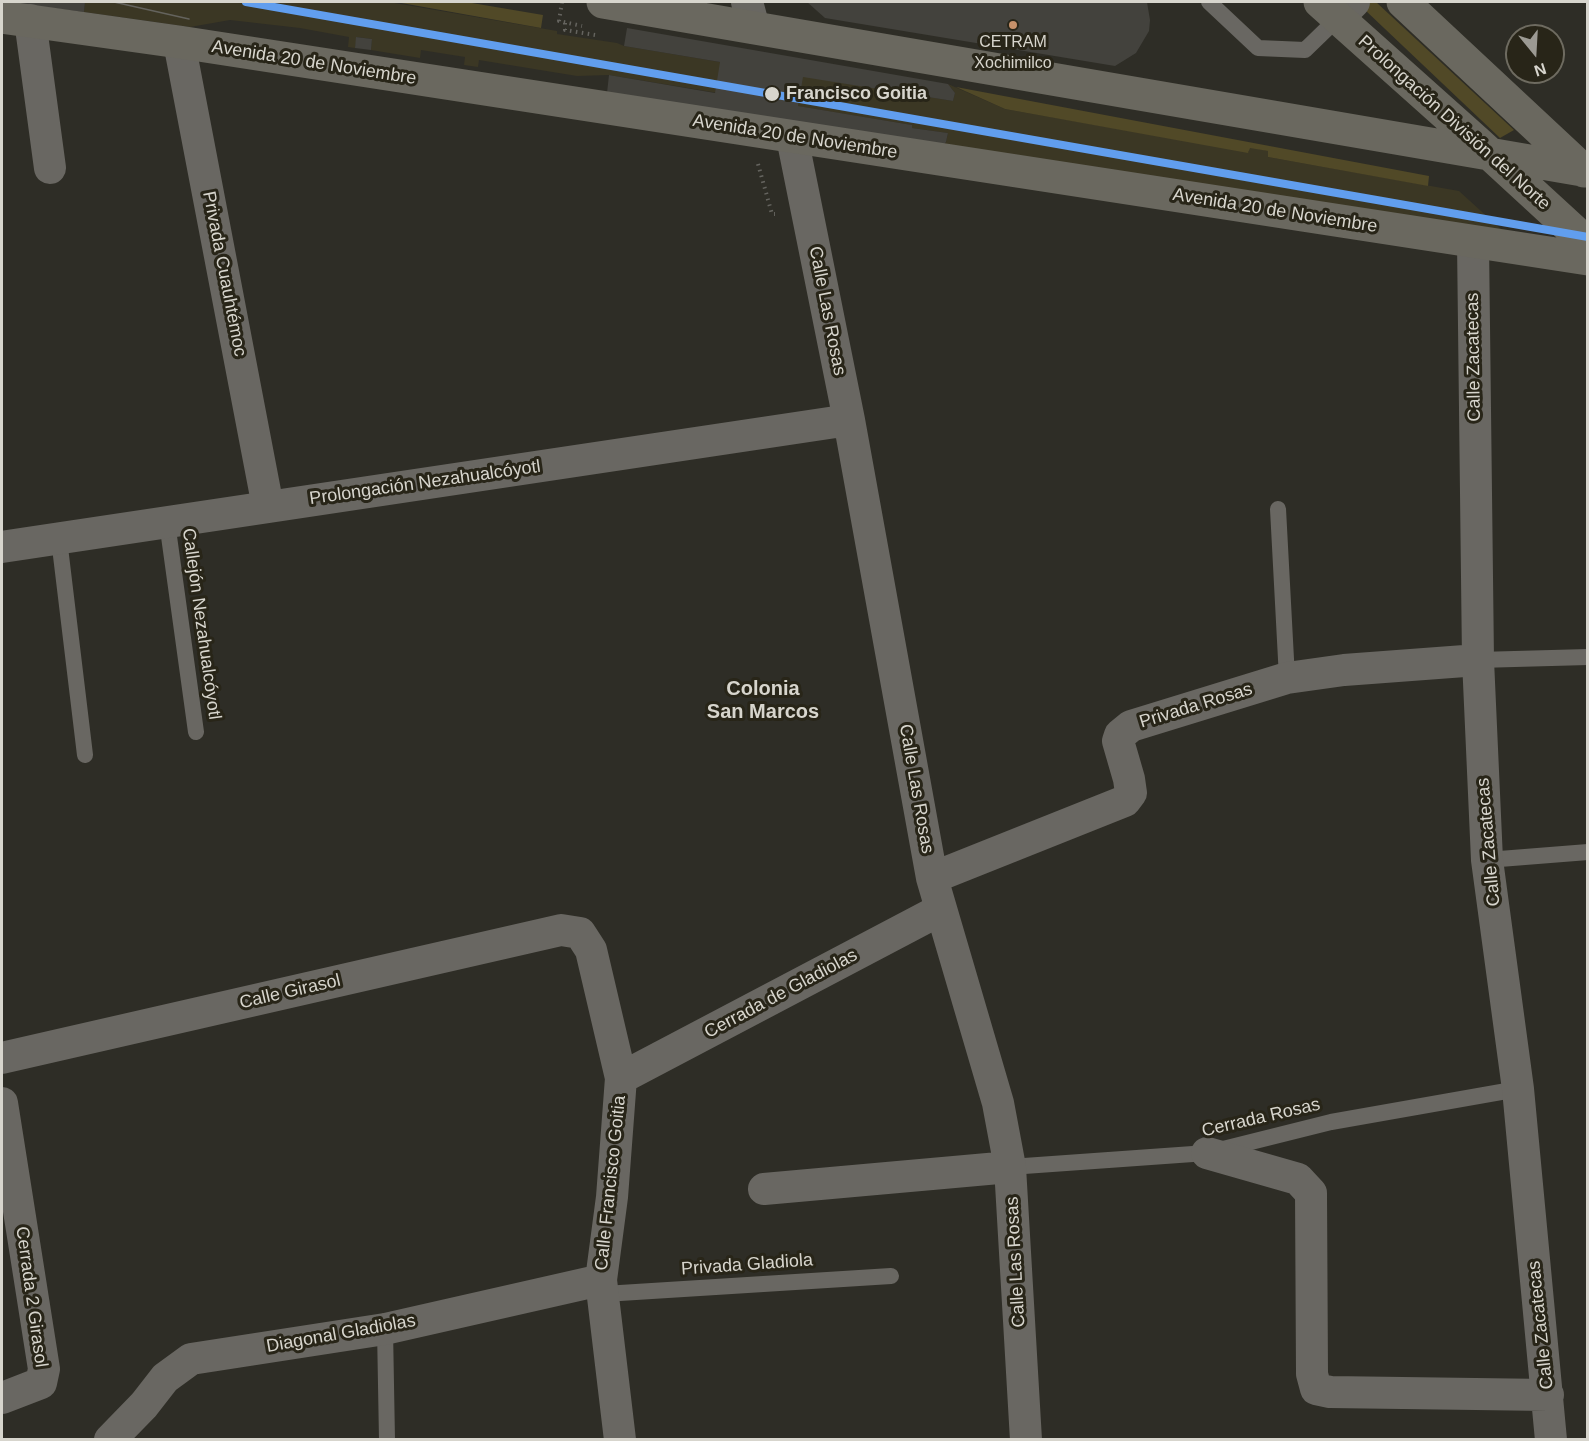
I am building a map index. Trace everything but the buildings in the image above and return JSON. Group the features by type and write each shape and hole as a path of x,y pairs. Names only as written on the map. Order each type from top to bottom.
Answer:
{"main road":[{"path":"603,2 750,15 1586,172"},
{"path":"1403,2 1586,172"},
{"name":"Prolongación División del Norte","path":"1337,7 1587,244"},
{"name":"Avenida 20 de Noviembre","path":"16,18 1587,259"}],"street":[{"path":"16,18 50,168"},
{"name":"Privada Cuauhtémoc","path":"179,42 268,507"},
{"name":"Calle Las Rosas","path":"792,137 849,420 932,878 998,1103 1010,1167 1026,1440"},
{"name":"Calle Zacatecas","path":"1473,242 1478,660 1487,860 1518,1089 1551,1440"},
{"name":"Prolongación Nezahualcóyotl","path":"2,547 849,420"},
{"name":"Privada Rosas","path":"932,878 1125,801 1131,793 1118,741 1120,735 1131,726 1287,678 1344,670 1478,660"},
{"name":"Cerrada de Gladiolas","path":"621,1078 940,910"},
{"name":"Calle Girasol","path":"2,1058 561,930 580,933"},
{"name":"Calle Francisco Goitia","path":"580,933 591,950 621,1078 603,1287 620,1440"},
{"name":"Cerrada 2 Girasol","path":"2,1104 44,1369 41,1383 2,1398"},
{"path":"1208,1153 1299,1179 1311,1193 1312,1374 1316,1389 1330,1392 1548,1395"},
{"path":"764,1190 1010,1167"},
{"name":"Diagonal Gladiolas","path":"110,1440 144,1405 165,1378 191,1359 385,1329 603,1287"}],"lane":[{"path":"1209,2 1258,48 1305,50 1337,7"},
{"path":"1278,509 1287,678"},
{"name":"Callejón Nezahualcóyotl","path":"167,522 196,732"},
{"path":"59,539 86,755"},
{"path":"1478,660 1587,657"},
{"path":"1487,860 1587,852"},
{"name":"Cerrada Rosas","path":"1010,1167 1208,1153 1330,1122 1518,1089"},
{"name":"Privada Gladiola","path":"603,1287 891,1276"},
{"path":"385,1329 387,1440"}],"path":[{"path":"562,2 560,21 566,23"},
{"path":"758,157 758,166 772,214"}],"shaded area":[{"path":"85,2 389,2 557,31 557,34 624,46 953,101 955,93 948,84 1005,109 1249,152 1249,147 1269,151 1268,157 1459,191 1503,231 943,146 948,133 912,128 912,125 609,75 577,76 479,60 478,67 464,65 465,57 421,50 420,58 371,50 372,39 357,37 355,48 348,47 349,37 300,28 230,20 190,27 84,12"},
{"path":"396,2 466,2 543,15 541,28"},
{"path":"1366,2 1376,2 1514,130 1500,138 1365,10"},
{"path":"956,87 1429,176 1428,186 1268,157 1268,151 1250,148 1248,153 1005,109"}],"tram line":[{"path":"114,2 189,19"}],"transit line":[{"path":"246,2 1588,237"}],"place":[{"name":"CETRAM Xochimilco","path":"1013,25"},
{"name":"Francisco Goitia","path":"772,94"}],"district":[{"name":"Colonia San Marcos","path":"763,700"}]}
